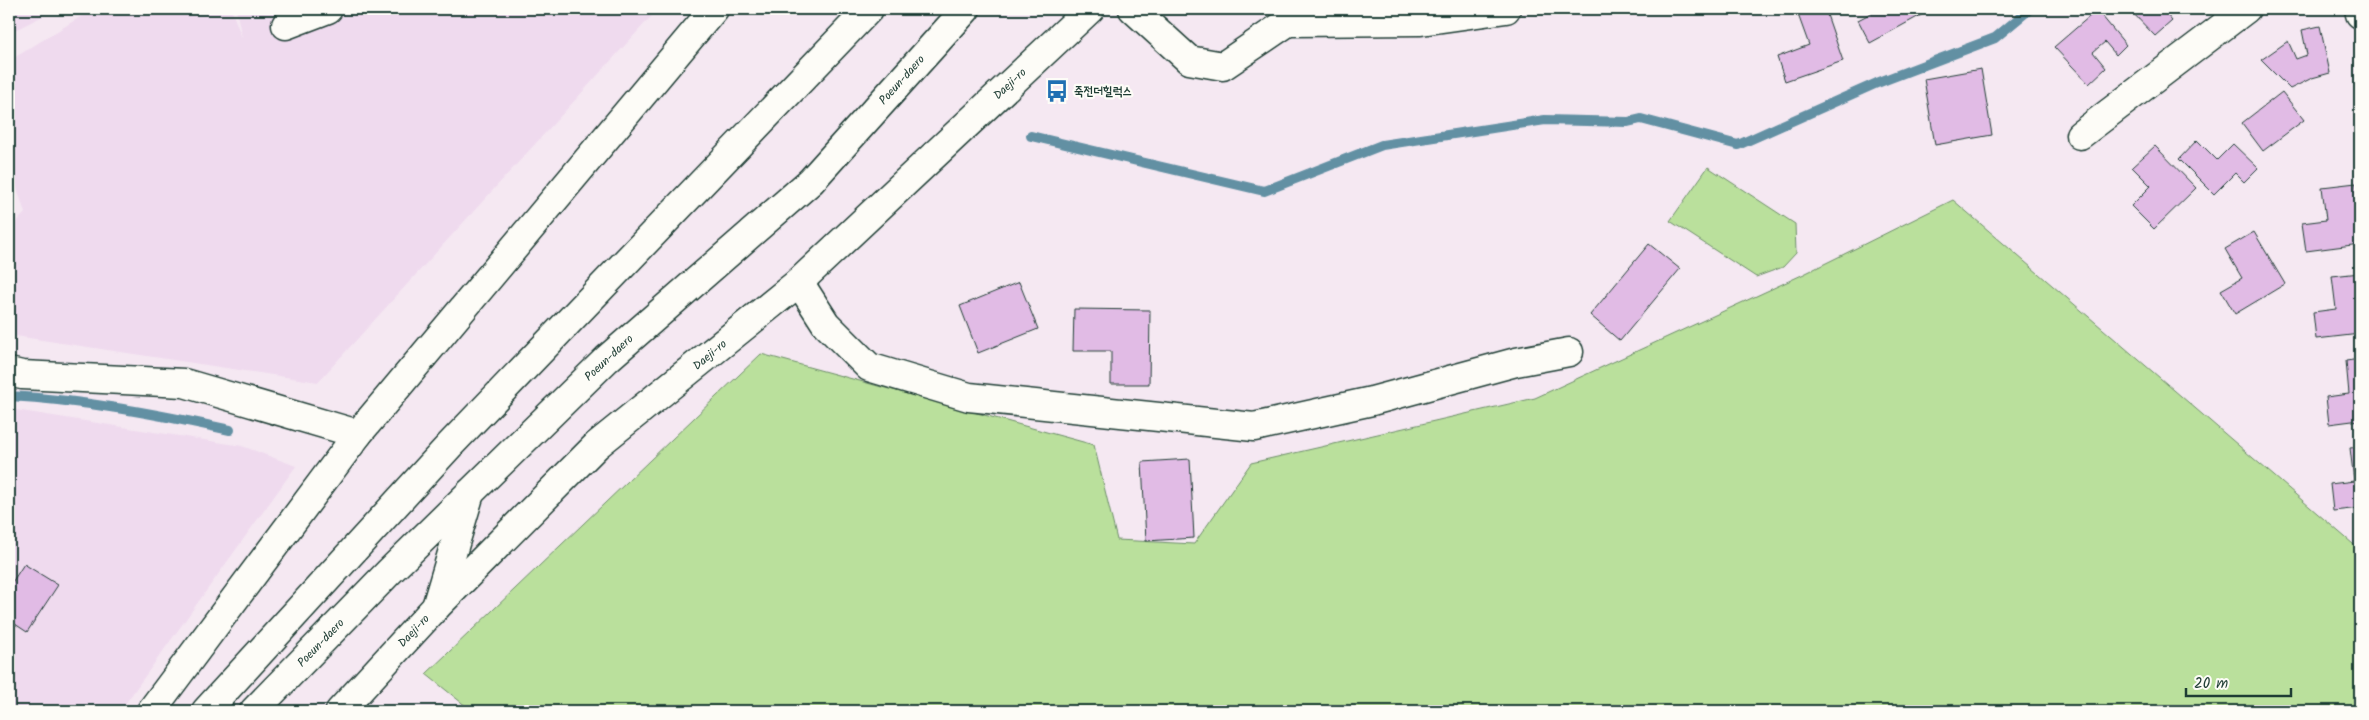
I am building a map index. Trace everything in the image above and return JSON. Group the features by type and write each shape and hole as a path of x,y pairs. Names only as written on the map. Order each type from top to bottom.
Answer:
{"main road":[{"path":"286,25 328,9"},
{"path":"152,711 358,434 714,9"},
{"path":"206,711 450,445 869,9"},
{"name":"Poeun-daero","path":"254,711 471,490 607,359 811,181 966,9"},
{"name":"Daeji-ro","path":"340,711 436,607 597,445 799,282 1090,9"},
{"path":"1133,9 1189,60 1223,66 1292,15 1421,21 1506,9"},
{"path":"2080,135 2246,9"},
{"path":"2360,9 2360,14"},
{"path":"799,282 826,324 869,367 969,398 1254,427 1372,401 1516,362 1569,352"},
{"path":"9,372 22,375 184,383 358,434"},
{"path":"436,607 471,490"}],"shaded area":[{"path":"9,9 57,9 9,33"},
{"path":"93,9 231,9 242,38 236,9 658,9 318,382 9,335 9,230 25,213 9,162 9,61"},
{"path":"9,409 242,446 296,466 120,711 9,711"}],"green space":[{"path":"1708,167 1795,224 1796,253 1783,267 1756,277 1670,221"},
{"path":"1953,200 2360,550 2360,711 472,711 426,674 761,354 1094,445 1117,540 1194,544 1251,463 1535,398 1804,274"}],"building":[{"path":"1796,9 1825,9 1843,61 1785,81 1777,57 1809,45"},
{"path":"1879,9 1921,9 1923,14 1870,43 1858,20"},
{"path":"2129,9 2162,9 2172,21 2155,36"},
{"path":"2097,10 2126,45 2116,55 2105,42 2093,52 2106,68 2089,84 2054,47"},
{"path":"2320,26 2330,73 2312,78 2290,89 2261,60 2288,41 2296,59 2307,55 2302,30"},
{"path":"1981,69 1992,135 1935,145 1924,79"},
{"path":"2282,92 2304,120 2263,151 2242,123"},
{"path":"2197,140 2217,160 2233,144 2258,168 2244,182 2235,173 2214,194 2179,159"},
{"path":"2155,146 2196,188 2154,229 2131,206 2151,186 2132,167"},
{"path":"2356,183 2360,214 2360,244 2306,251 2302,223 2326,220 2322,187"},
{"path":"2254,232 2285,284 2235,314 2221,290 2242,278 2225,249"},
{"path":"1649,244 1680,269 1620,341 1590,315"},
{"path":"2360,273 2360,334 2316,339 2313,312 2336,309 2332,276"},
{"path":"1019,282 1038,329 978,353 960,306"},
{"path":"1074,309 1150,310 1149,384 1111,384 1111,351 1073,351"},
{"path":"2360,359 2360,420 2329,424 2326,397 2349,394 2346,361"},
{"path":"2360,447 2360,508 2333,511 2330,484 2354,481 2350,448"},
{"path":"1190,459 1194,538 1146,541 1142,462"},
{"path":"24,564 58,585 27,632 9,620 9,587"}],"waterway":[{"path":"1031,136 1264,191 1382,145 1545,120 1628,122 1641,119 1738,145 1877,83 1995,38 2030,9"},
{"path":"9,396 120,408 230,430"}],"place":[{"name":"죽전더힐럭스","path":"1057,91"}]}
